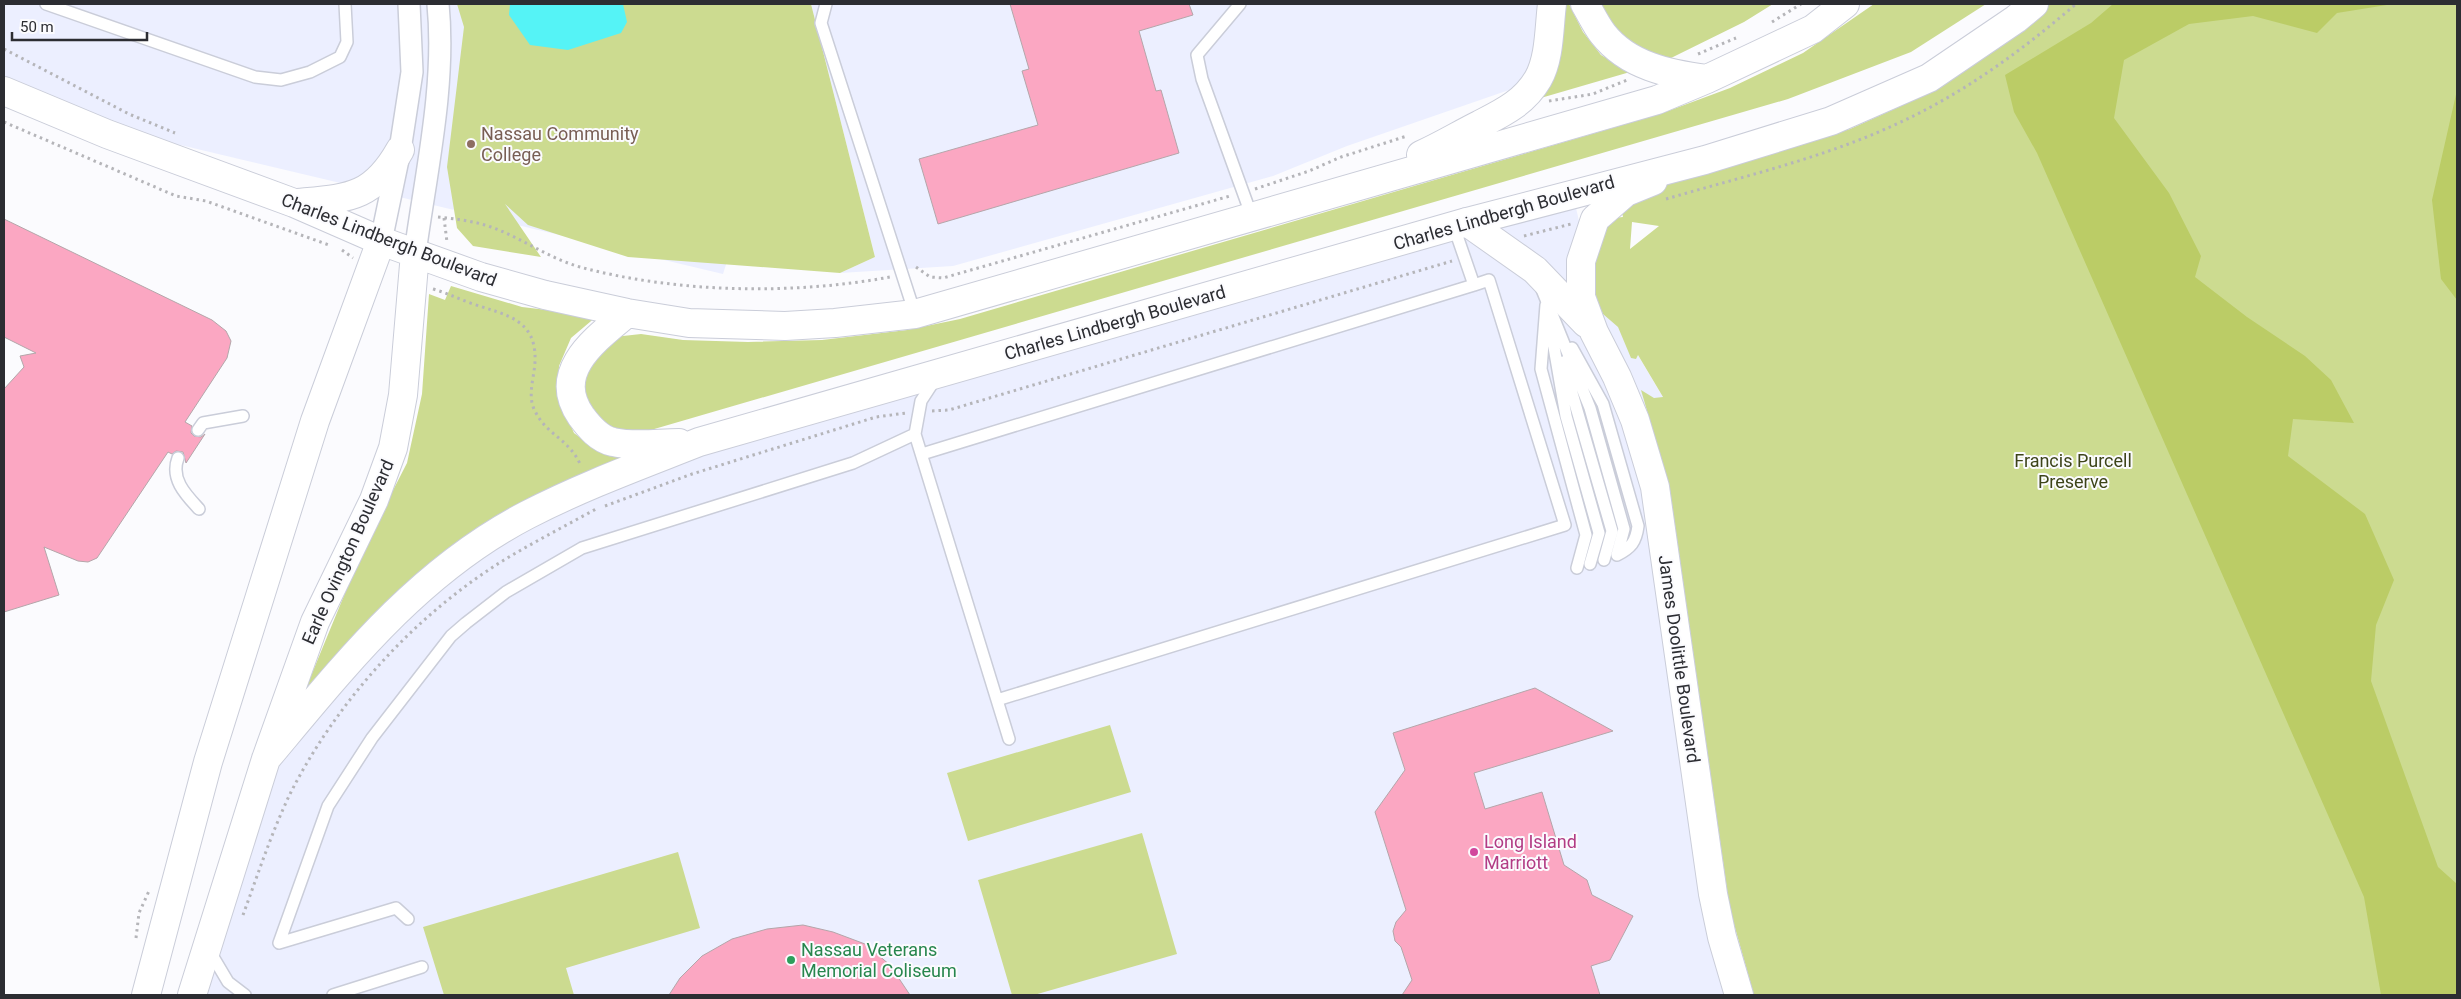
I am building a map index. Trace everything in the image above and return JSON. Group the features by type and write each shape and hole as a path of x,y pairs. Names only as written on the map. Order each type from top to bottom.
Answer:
{"main road":[{"path":"1346,190 1392,166 1446,144 1505,113 1515,104 1539,78 1546,52 1552,4"},
{"path":"1585,4 1603,34 1620,50 1657,70 1707,79"},
{"name":"Charles Lindbergh Boulevard","path":"4,91 107,134 294,203 381,241 482,276 545,295 627,313 689,323 785,326 915,314 1248,205 1346,190 1630,109 1707,79 1813,28 1845,4"},
{"name":"Charles Lindbergh Boulevard","path":"266,759 359,648 387,619 449,566 527,515 588,485 699,442 1461,224 1705,160 1831,121 1929,78 2016,19 2034,4"},
{"path":"294,203 338,200 358,194 378,182 391,168 400,150"},
{"name":"James Doolittle Boulevard","path":"1705,160 1626,192 1595,219 1582,261 1580,281 1581,297 1594,332 1617,377 1635,420 1655,487 1713,894 1722,937 1739,995"},
{"name":"James Doolittle Boulevard","path":"1461,224 1535,270 1594,332"},
{"path":"146,995 211,753 316,421 381,241"},
{"name":"Earle Ovington Boulevard","path":"192,995 266,759 314,622 374,500 393,448 403,395 415,253"},
{"path":"627,313 589,344 577,360 572,377 572,395 577,411 591,430 611,442 626,444 699,442"}],"street":[{"path":"381,241 400,150 412,72 409,4"},
{"name":"Earle Ovington Boulevard","path":"415,253 435,106 441,38 438,4"}],"lane":[{"path":"46,4 256,77 281,80 310,72 340,57 347,42 345,4"},
{"path":"826,4 821,22 915,314"},
{"path":"1240,4 1198,55 1202,79 1248,205"},
{"path":"1461,224 1474,285"},
{"path":"1535,270 1612,531 1604,560"},
{"path":"922,454 1489,280 1565,525 997,700"},
{"path":"1546,303 1603,404 1638,526 1636,539 1631,548 1617,555"},
{"path":"1546,303 1566,416 1599,533 1590,564"},
{"path":"1546,303 1541,369 1586,535 1577,568"},
{"path":"940,373 921,401 915,434 1009,739"},
{"path":"198,430 203,423 243,416"},
{"path":"408,919 396,908 279,943 328,806 372,738 451,636 506,592 582,548 853,463 915,434"},
{"path":"178,458 176,465 177,478 184,492 199,509"},
{"path":"206,946 228,982 244,995"},
{"path":"333,995 422,967"}],"path":[{"path":"1765,26 1801,4"},
{"path":"1692,57 1737,38"},
{"path":"4,49 129,114 180,135"},
{"path":"1548,102 1593,94 1637,75 1657,70"},
{"path":"4,122 176,196 206,201 331,246"},
{"path":"911,269 915,266 930,277 943,278 1248,205 1341,157 1416,134"},
{"path":"436,217 474,222 503,232 551,257 581,267 636,279 698,287 759,288 878,279"},
{"path":"340,249 359,262"},
{"path":"429,288 507,314 528,331 535,348 531,397 535,411 549,430 574,450 583,473"},
{"path":"597,509 692,474 876,417 895,414"}],"shaded area":[{"name":"Nassau Community College","path":"4,4 809,4 723,274 4,103"},
{"path":"811,4 1542,4 1531,73 1509,90 1347,146 1273,176 953,266 840,273 875,257"},
{"path":"1574,199 1592,278 1670,409 1770,995 196,995 270,760 436,580 585,490"}],"green space":[{"path":"457,4 811,4 875,257 840,273 628,257 528,225 505,204 541,257 473,246 457,228 447,167 464,27"},
{"path":"1560,4 1569,4 1583,32 1601,55 1630,72 1527,102"},
{"path":"1594,4 1773,4 1744,22 1671,58 1649,59 1623,47"},
{"path":"1874,4 1986,4 1911,52 1788,99 644,432 623,432 608,427 595,415 587,401 583,375 614,337 641,334 683,340 748,342 822,340 907,330 960,319 1660,114 1730,88 1803,53"},
{"name":"Francis Purcell Preserve","path":"2049,4 2457,4 2457,995 1754,995 1730,910 1670,490 1641,390 1654,398 1663,397 1638,355 1636,359 1631,358 1618,327 1603,314 1594,294 1594,243 1604,219 1623,217 1621,208 1633,195 1850,129 1901,106 1958,73 2030,23","holes":["1632,222 1659,226 1630,249"]},
{"path":"2113,4 2393,4 2337,13 2317,33 2253,16 2189,24 2124,60 2114,118 2169,193 2201,256 2195,277 2247,317 2305,356 2331,380 2354,423 2293,419 2288,456 2365,514 2394,580 2376,625 2371,681 2438,867 2457,884 2457,995 2381,995 2364,897 2037,153 2014,112 2005,75 2091,23"},
{"path":"2457,90 2457,300 2441,279 2432,200"},
{"path":"451,286 522,307 597,316 571,338 559,366 558,398 574,433 599,452 626,456 478,530 385,603 306,688 364,547 407,463 422,394 429,294 445,300"},
{"path":"1110,725 1131,792 968,841 947,773"},
{"path":"1142,833 1177,954 1034,995 1012,995 978,880"},
{"path":"678,852 700,928 566,968 574,995 444,995 423,927"}],"water":[{"path":"510,4 623,4 627,22 621,33 568,50 530,45 509,15"}],"building":[{"path":"1010,4 1189,4 1193,15 1139,31 1156,91 1161,90 1179,153 938,224 919,159 1038,125 1022,71 1029,69"},
{"path":"4,219 212,320 226,331 231,341 227,358 185,422 192,426 191,433 194,436 201,437 205,434 186,463 183,452 176,451 172,454 168,452 97,558 88,562 78,561 44,547 59,595 4,612 4,389 24,367 20,356 36,353 4,337"},
{"name":"Long Island Marriott","path":"1535,688 1613,731 1474,773 1485,809 1542,792 1564,865 1587,880 1592,895 1633,916 1610,960 1591,966 1600,995 1402,995 1412,980 1401,947 1395,941 1393,931 1396,922 1406,910 1375,812 1405,770 1393,733"},
{"name":"Nassau Veterans Memorial Coliseum","path":"803,925 833,932 865,944 890,965 910,995 669,995 680,978 702,956 732,939 767,929"}],"place":[{"name":"Nassau Community College","path":"471,144"},
{"name":"Long Island Marriott","path":"1474,852"},
{"name":"Nassau Veterans Memorial Coliseum","path":"791,960"}]}
